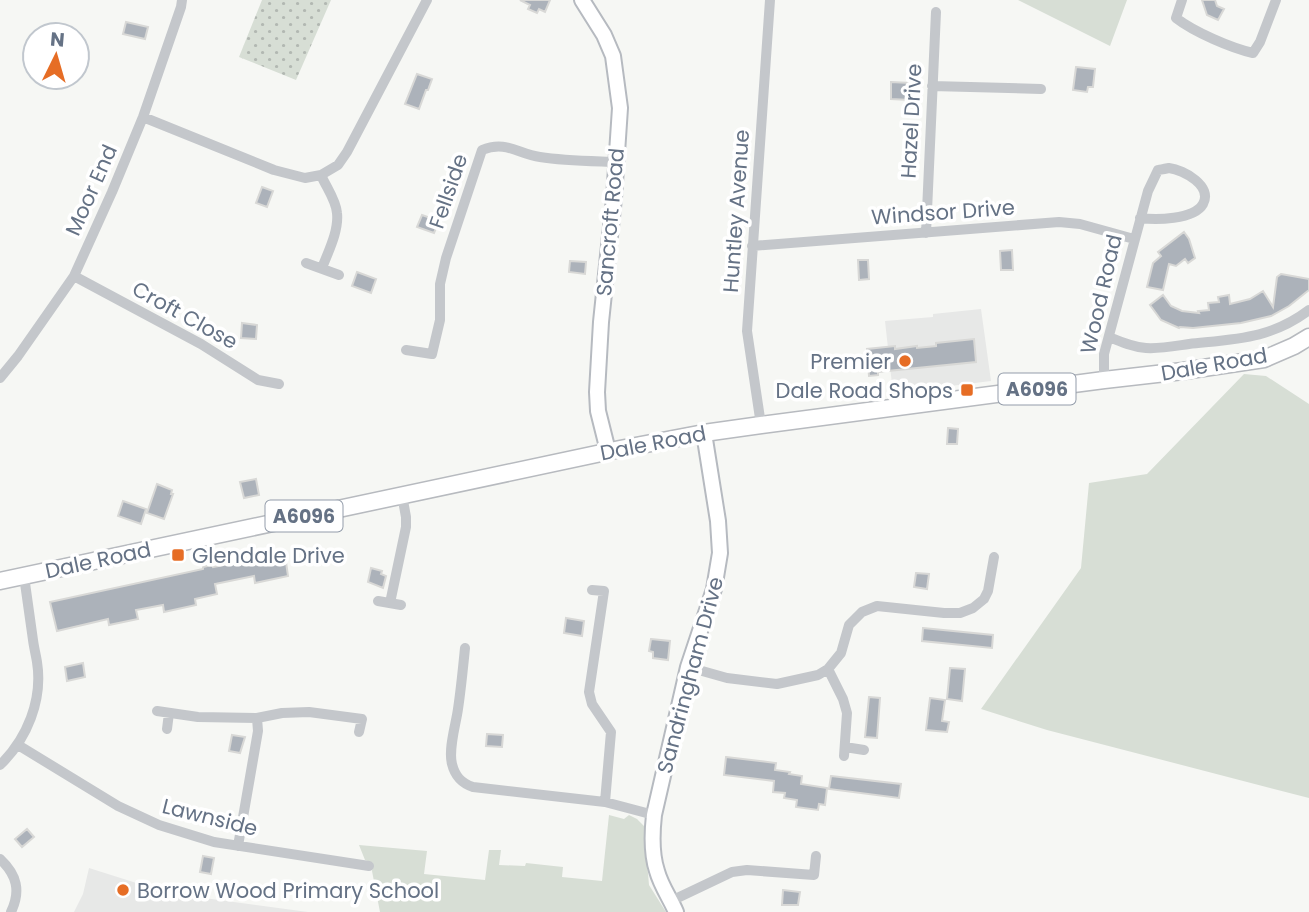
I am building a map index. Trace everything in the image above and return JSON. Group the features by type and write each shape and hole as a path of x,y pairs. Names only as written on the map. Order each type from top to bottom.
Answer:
{"main road":[{"name":"Dale Road","path":"0,581 704,433 1264,359 1309,337"}],"street":[{"name":"Moor End","path":"0,378 74,276 113,192 143,117 182,0"},
{"path":"143,117 274,170 304,178 321,176 338,165 353,142 426,0"},
{"name":"Sancroft Road","path":"582,0 604,35 613,57 620,108 597,392 598,411 608,452"},
{"name":"Huntley Avenue","path":"761,425 747,331 770,0"},
{"path":"1182,0 1176,18 1185,26 1253,53 1260,43 1276,0"},
{"name":"Hazel Drive","path":"926,233 936,12"},
{"path":"932,86 1041,89"},
{"name":"Fellside","path":"406,350 432,354 440,320 440,284 446,258 482,150 493,146 505,147 538,157 617,162"},
{"name":"Wood Road","path":"1104,380 1104,354 1147,191 1153,178 1158,170 1169,168 1198,182 1205,195 1202,205 1192,213 1155,220 1140,218"},
{"path":"321,176 338,215 322,268"},
{"name":"Windsor Drive","path":"752,246 1059,222 1080,224 1134,239"},
{"path":"306,262 339,275"},
{"name":"Croft Close","path":"74,276 201,344 258,380 279,384"},
{"name":"Dale Road","path":"1109,337 1150,349 1244,338 1279,329 1309,310"},
{"name":"Sandringham Drive","path":"674,906 655,863 652,837 654,815 688,667 714,589 720,553 718,521 704,433"},
{"path":"390,603 406,527 402,495"},
{"path":"688,667 727,678 777,684 818,675 828,669 841,653 849,625 862,612 877,606 960,614 973,608 984,599 988,591 994,557"},
{"path":"0,765 18,745 31,718 37,686 37,662 24,576"},
{"path":"592,590 604,591 589,698 611,732 605,802"},
{"path":"378,601 401,605"},
{"path":"465,648 451,755 452,765 464,784 473,788 605,802 654,815"},
{"path":"828,669 847,713 845,751 864,750"},
{"path":"157,711 198,717 257,718 282,713 309,712 362,719 359,732"},
{"path":"167,729 169,713"},
{"path":"238,846 258,731 257,718"},
{"name":"Lawnside","path":"18,745 118,806 146,820 191,836 369,866"},
{"path":"674,906 725,875 738,871 814,875 816,856"},
{"path":"0,859 15,878 16,895 11,912"}],"shaded area":[{"path":"262,0 331,0 296,80 239,57"},
{"path":"1018,0 1127,0 1110,46"},
{"path":"981,309 991,381 893,393 885,321"},
{"path":"1244,374 1266,376 1309,404 1309,798 1047,730 981,709 1081,568 1089,483 1147,474"},
{"path":"609,815 624,819 629,815 644,826 649,885 666,912 380,912 372,871 373,863 365,860 359,845 427,851 424,874 485,880 489,850 501,850 499,865 525,866 526,863 563,867 562,877 602,881"},
{"name":"Borrow Wood Primary School","path":"89,868 182,895 308,912 74,912 83,894"}],"building":[{"path":"520,0 550,0 545,12 539,9 537,13 528,9 530,5"},
{"path":"1202,0 1215,0 1217,6 1224,9 1218,20 1207,15"},
{"path":"126,22 148,27 145,39 123,34"},
{"path":"1076,67 1095,69 1093,87 1088,87 1087,92 1073,90"},
{"path":"417,74 432,79 419,109 405,104"},
{"path":"891,82 910,83 910,100 891,99"},
{"path":"262,187 273,191 267,207 256,203"},
{"path":"422,215 439,221 434,233 417,227"},
{"path":"1184,232 1195,258 1188,263 1185,259 1176,266 1169,264 1163,290 1147,287 1153,263 1161,256 1158,252"},
{"path":"1012,250 1013,270 1001,270 1000,251"},
{"path":"858,260 868,260 869,279 859,280"},
{"path":"570,261 586,262 585,274 569,272"},
{"path":"357,272 376,279 371,293 352,286"},
{"path":"1281,274 1309,279 1309,290 1271,316 1241,323 1179,328 1161,320 1150,305 1163,295 1171,306 1182,311 1199,313 1198,311 1209,310 1208,303 1219,302 1218,297 1229,295 1230,304 1250,299 1263,291 1273,307 1277,277"},
{"path":"242,323 257,325 256,339 241,338"},
{"path":"974,339 976,362 878,372 878,375 869,376 867,349 895,346 895,349 917,348"},
{"path":"948,428 958,429 957,444 947,444"},
{"path":"256,479 259,495 244,498 240,482"},
{"path":"157,484 172,490 173,494 164,519 147,513"},
{"path":"123,501 146,509 141,524 118,516"},
{"path":"285,555 288,576 255,583 254,576 215,584 217,594 195,599 196,605 164,612 163,605 136,610 138,619 109,625 108,619 57,631 50,602 212,565 213,567"},
{"path":"371,568 382,571 381,574 386,576 383,588 368,582"},
{"path":"916,573 929,574 927,589 914,587"},
{"path":"566,618 584,621 582,636 564,633"},
{"path":"923,628 993,635 992,648 922,641"},
{"path":"651,639 670,641 668,660 653,658 653,652 649,651"},
{"path":"83,663 85,677 67,681 65,667"},
{"path":"950,668 965,669 962,701 947,699"},
{"path":"869,697 880,698 877,738 865,737"},
{"path":"930,698 945,700 942,721 949,722 947,732 926,730"},
{"path":"487,734 503,735 502,747 486,746"},
{"path":"232,735 245,737 240,753 229,751"},
{"path":"726,757 776,763 775,770 802,776 801,784 827,788 825,805 819,804 818,810 796,807 797,800 784,798 785,793 773,792 774,781 724,775"},
{"path":"831,776 901,784 899,798 829,789"},
{"path":"27,829 34,837 22,847 15,839"},
{"path":"203,856 214,858 211,874 200,872"},
{"path":"783,890 800,892 798,905 782,905"}],"place":[{"name":"Premier","path":"905,361"},
{"name":"Dale Road Shops","path":"967,390"},
{"name":"Glendale Drive","path":"178,555"},
{"name":"Borrow Wood Primary School","path":"123,890"}]}
